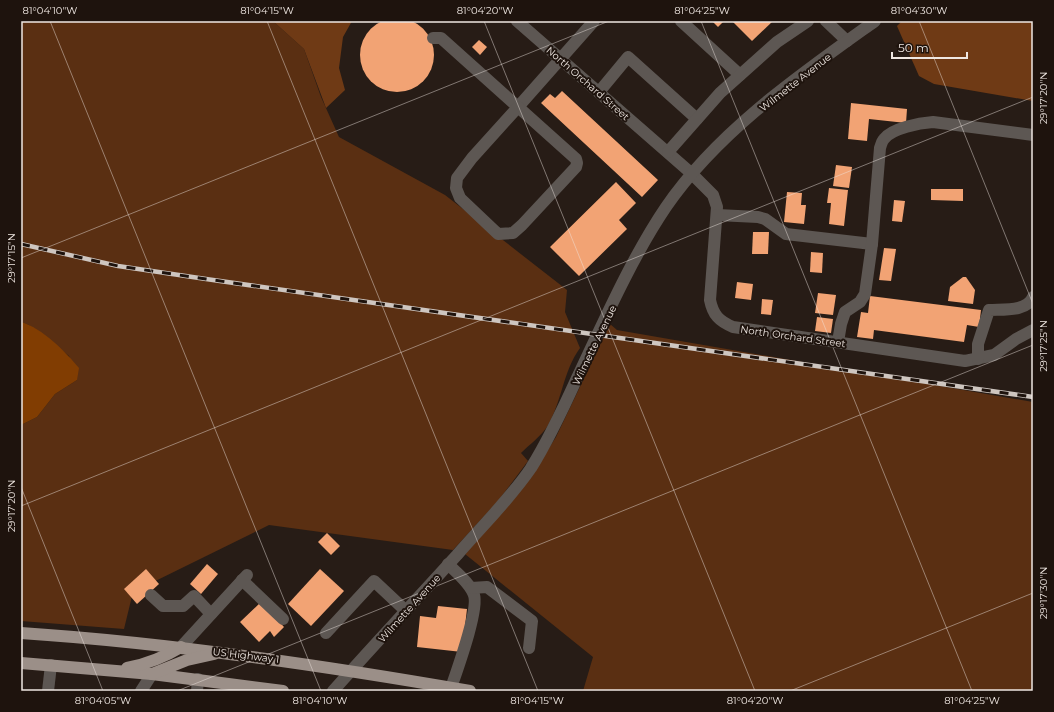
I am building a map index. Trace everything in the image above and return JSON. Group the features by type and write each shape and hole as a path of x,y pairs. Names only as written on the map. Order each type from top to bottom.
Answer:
{"main road":[{"name":"US Highway 1","path":"21,633 223,652 351,670 470,691"},
{"path":"116,671 166,657 181,647"},
{"path":"152,674 187,660 223,652"},
{"path":"21,663 152,674 198,685 283,691"}],"street":[{"name":"North Orchard Street","path":"517,21 692,173 713,195 717,207 717,215 710,300 714,314 719,321 733,327 966,361 994,355 1033,330"},
{"path":"433,38 441,38 518,107 577,163 576,167 513,233 498,234 460,198 456,188 458,178 472,158 518,107 560,58 594,21"},
{"path":"681,21 740,75"},
{"path":"668,152 720,93 777,42 808,21"},
{"path":"826,21 847,41"},
{"name":"Wilmette Avenue","path":"333,691 502,504 530,469 551,434 598,335 644,245 666,207 692,173 738,127 847,41 875,21"},
{"path":"599,92 628,57 697,119"},
{"path":"838,342 845,312 860,302 864,294 872,244 880,148 884,138 906,127 920,123 933,122 1033,135"},
{"path":"717,215 758,217 765,219 786,234 872,244"},
{"path":"978,359 979,339 989,310 1023,307 1031,302 1033,296"},
{"path":"448,564 471,588 474,597 472,615 451,688"},
{"path":"181,647 244,578 283,619"},
{"path":"326,633 374,581 406,611"},
{"path":"471,588 487,587 532,621 529,648"},
{"path":"151,595 163,606 183,606 194,596 211,614"},
{"path":"48,691 51,665"},
{"path":"141,691 152,674"}],"shaded area":[{"path":"21,21 273,21 304,49 321,97 339,137 445,195 567,290 565,312 580,348 574,357 552,417 547,427 521,453 528,461 498,501 453,550 269,525 133,592 124,629 21,621 21,425 37,417 55,394 77,380 69,356 29,325 21,322"},
{"path":"273,21 352,21 343,37 339,68 345,90 326,108 304,49"},
{"path":"902,21 1033,21 1033,101 934,84 919,76 897,26"},
{"path":"21,322 37,329 53,341 79,368 77,380 55,394 37,417 21,425"},
{"path":"610,324 617,330 1033,402 1033,691 583,691 593,657 465,554 535,470 556,437"}],"building":[{"path":"397,18 418,24 428,34 434,55 428,76 418,86 397,92 376,86 366,76 360,55 366,34 376,24"},
{"path":"712,21 724,21 718,27"},
{"path":"732,21 773,21 752,41"},
{"path":"479,40 487,47 480,55 472,47"},
{"path":"562,91 658,180 642,197 541,103 550,94 555,98"},
{"path":"851,103 907,109 906,123 869,119 867,141 848,139"},
{"path":"836,165 852,167 849,188 833,186"},
{"path":"616,182 636,203 619,220 627,229 579,276 550,247"},
{"path":"829,188 848,190 844,226 829,224 831,203 827,203"},
{"path":"931,189 963,189 963,201 931,200"},
{"path":"787,192 802,193 801,205 806,205 804,224 784,222"},
{"path":"894,200 905,201 902,222 892,221"},
{"path":"753,232 769,232 768,254 752,254"},
{"path":"884,248 896,249 891,281 879,280"},
{"path":"811,252 823,253 822,273 810,272"},
{"path":"963,277 966,277 975,290 973,304 948,301 950,287"},
{"path":"737,282 753,284 751,300 735,298"},
{"path":"818,293 836,295 833,315 815,313"},
{"path":"870,296 981,310 979,327 967,325 964,342 874,330 873,339 857,337 861,312 868,313"},
{"path":"762,299 773,300 771,315 761,314"},
{"path":"817,317 833,319 831,333 815,331"},
{"path":"327,533 340,546 331,555 318,542"},
{"path":"207,564 218,574 201,594 190,584"},
{"path":"146,569 159,584 137,604 124,589"},
{"path":"320,569 344,591 311,626 288,604"},
{"path":"261,602 284,627 274,637 270,631 259,642 240,622"},
{"path":"438,606 467,609 462,652 417,647 420,616 436,618"}],"railway":[{"path":"21,244 118,266 1033,397"}]}
